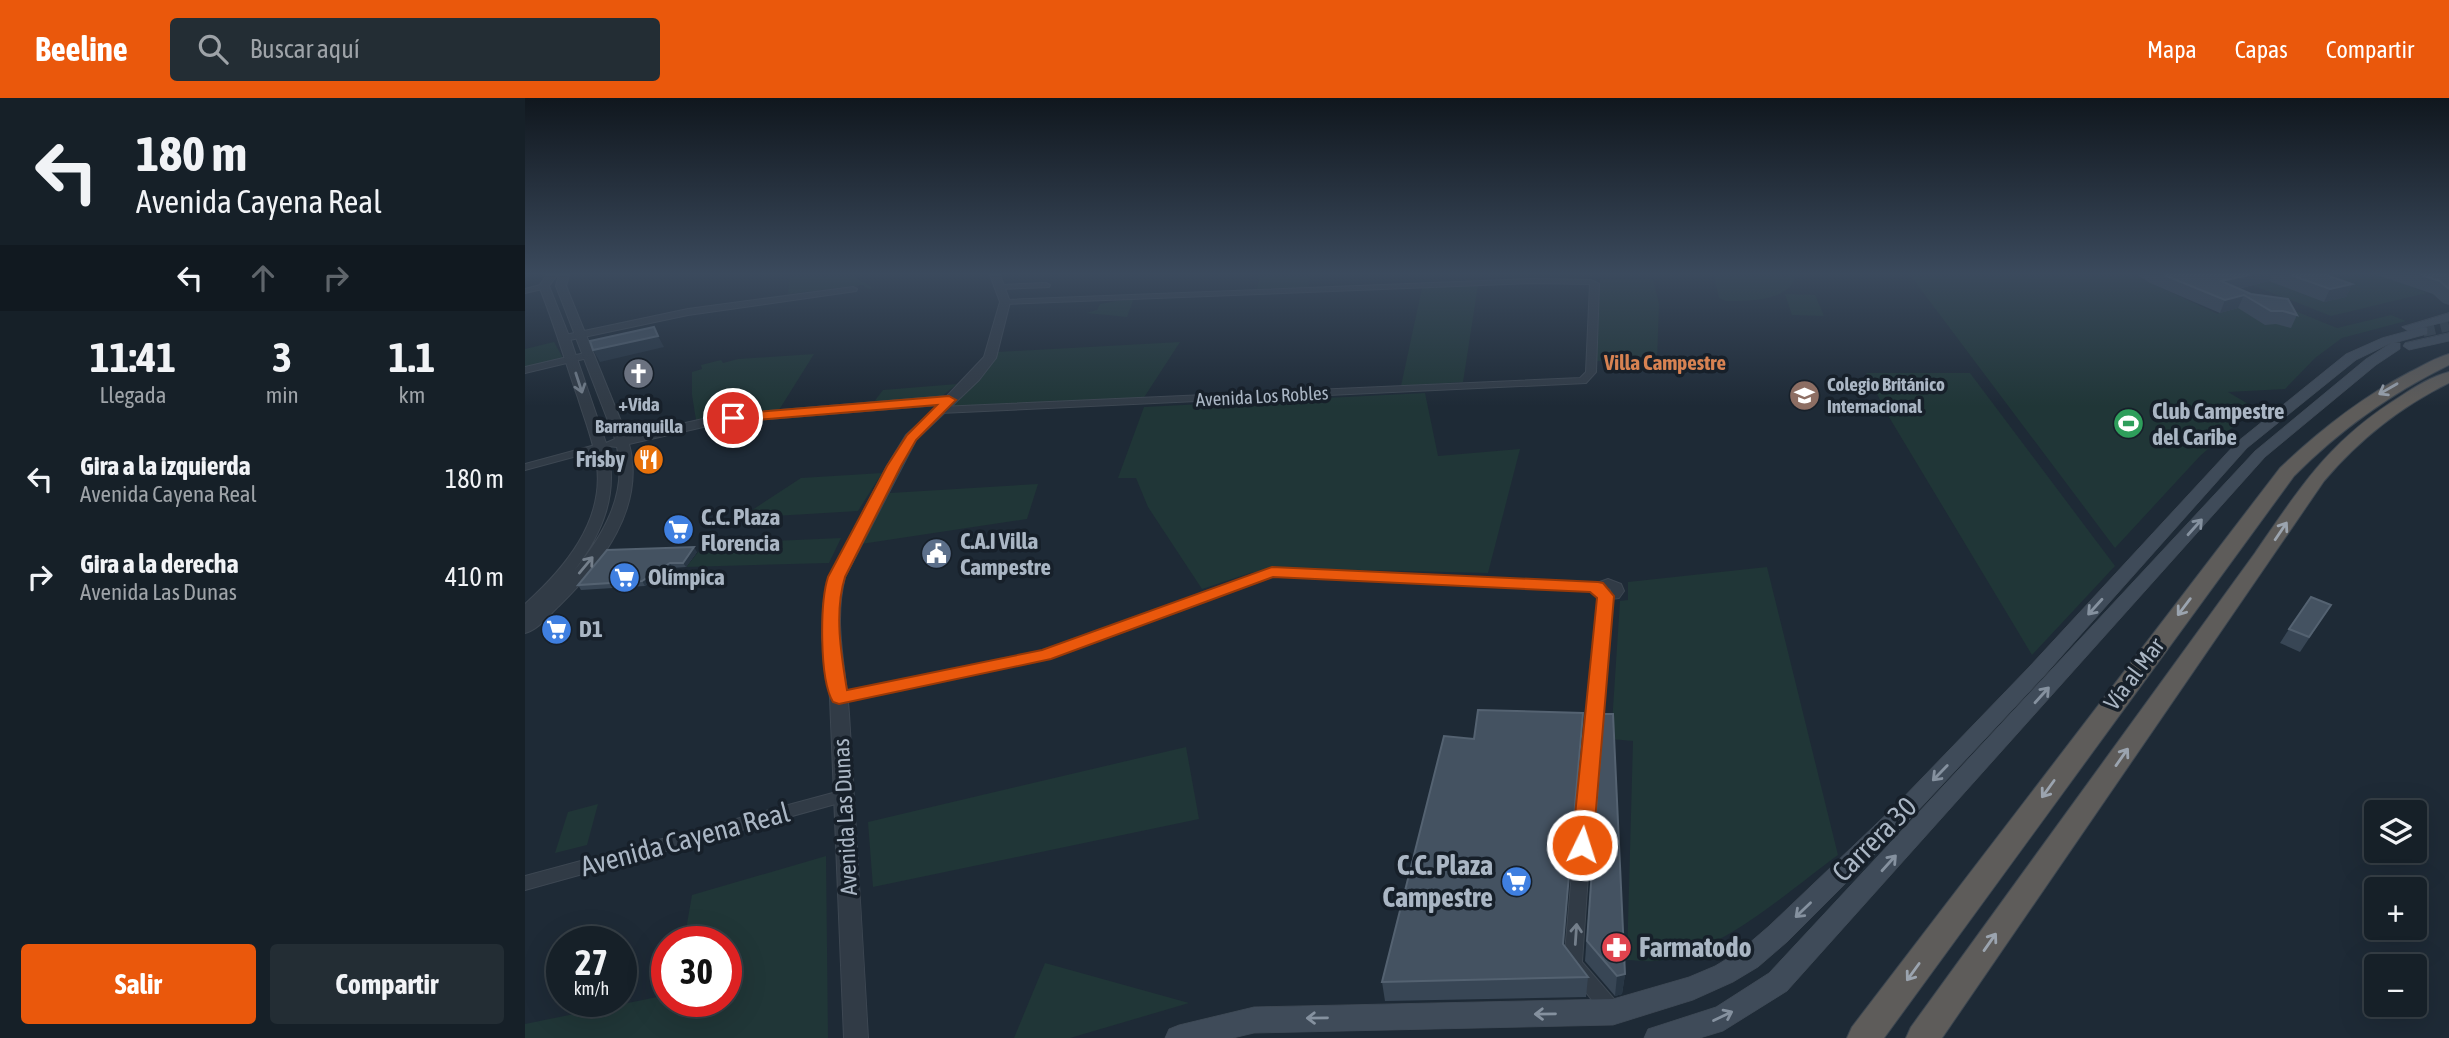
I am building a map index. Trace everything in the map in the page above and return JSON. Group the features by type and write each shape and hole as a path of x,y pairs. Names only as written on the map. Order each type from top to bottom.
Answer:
{"highway":[{"name":"Vía al Mar","path":"1864,1038 2287,472 2326,433 2360,407 2405,379 2449,359"},
{"name":"Vía al Mar","path":"1923,1038 2316,478 2378,419 2424,388 2449,377"}],"main road":[{"path":"2361,360 2372,337 2442,319"},
{"name":"Carrera 30","path":"1179,1038 1254,1020 1613,1012 1693,988 1724,974 1749,959 1778,934 1904,811 2242,445 2361,360 2435,334"},
{"name":"Carrera 30","path":"1658,1038 1723,1018 1778,982 2260,454 2361,360"}],"street":[{"path":"525,613 532,601 582,548 594,526 605,485 599,447 559,319"},
{"path":"525,628 554,602 611,532 621,503 625,479 626,460 621,442 575,319"},
{"path":"565,338 659,319"},
{"name":"Avenida Las Dunas","path":"856,1038 839,698 832,654 832,591 894,466 911,438 975,377 991,358 1001,319"},
{"name":"Avenida Los Robles","path":"599,447 681,426 721,419 945,405 1583,381 1591,372 1593,319"},
{"path":"525,370 589,355"},
{"path":"525,467 599,447"},
{"path":"839,698 1045,655 1272,572 1604,589 1573,964 1613,1012"},
{"path":"532,601 554,602"},
{"name":"Avenida Cayena Real","path":"525,883 844,796"}],"green space":[{"path":"1415,319 1473,319 1463,382 1401,386"},
{"path":"1599,319 1658,319 1657,360 1597,361"},
{"name":"Club Campestre del Caribe","path":"1943,319 2315,319 2337,328 2375,319 2406,321 2342,338 2315,358 2285,389 2228,392 2255,408 2200,456 2115,548"},
{"path":"554,342 563,358 525,367 525,349"},
{"path":"1180,342 1143,399 953,408 951,405 997,352"},
{"path":"814,354 779,410 696,420 692,372 702,369 701,365 721,360 723,363 738,359"},
{"path":"1866,373 1970,373 2115,566 2032,655 1889,417"},
{"path":"957,384 940,398 873,403 883,390"},
{"path":"1425,393 1438,456 1520,449 1488,573 1279,568 1250,573 1202,589 1148,507 1136,478 1118,478 1144,407"},
{"path":"882,473 858,511 740,518 801,478"},
{"path":"1038,484 1027,519 861,544 890,493"},
{"path":"841,538 829,563 686,567 705,544"},
{"path":"1767,567 1838,855 1751,920 1703,948 1678,957 1654,961 1627,960 1633,741 1611,739 1620,601 1628,600 1628,582"},
{"path":"1186,747 1199,819 873,887 868,822"},
{"path":"598,804 587,845 555,853 568,812"},
{"path":"826,856 828,1038 525,1038 525,1024 559,1017 637,1017 637,1001 651,998 651,1017 742,1017 742,926 687,926 692,895"},
{"path":"1045,963 1189,1003 1070,1038 1014,1038"}],"building":[{"path":"654,327 658,336 593,350 590,341"},
{"name":"Olímpica","path":"694,547 683,563 670,563 642,581 578,585 607,550"},
{"path":"2311,597 2331,605 2309,637 2289,629"},
{"name":"C.C. Plaza Campestre","path":"1478,710 1583,713 1563,944 1588,977 1382,982 1444,736 1474,739"},
{"path":"1603,714 1613,714 1625,974 1617,976 1587,941"}],"tunnel":[{"path":"2423,331 2449,325"}],"place":[{"name":"+Vida Barranquilla","path":"639,373"},
{"name":"Colegio Británico Internacional","path":"1804,395"},
{"name":"Club Campestre del Caribe","path":"2129,424"},
{"name":"Frisby","path":"648,459"},
{"name":"C.C. Plaza Florencia","path":"678,530"},
{"name":"C.A.I Villa Campestre","path":"937,554"},
{"name":"Olímpica","path":"625,577"},
{"name":"D1","path":"556,629"},
{"name":"C.C. Plaza Campestre","path":"1516,881"},
{"name":"Farmatodo","path":"1616,947"}],"district":[{"name":"Villa Campestre","path":"1665,363"}],"route":[{"path":"733,418 949,400 911,438 837,577 832,591 832,654 839,698 1045,655 1191,604 1272,572 1598,587 1598,591 1605,596 1582,845"}]}
